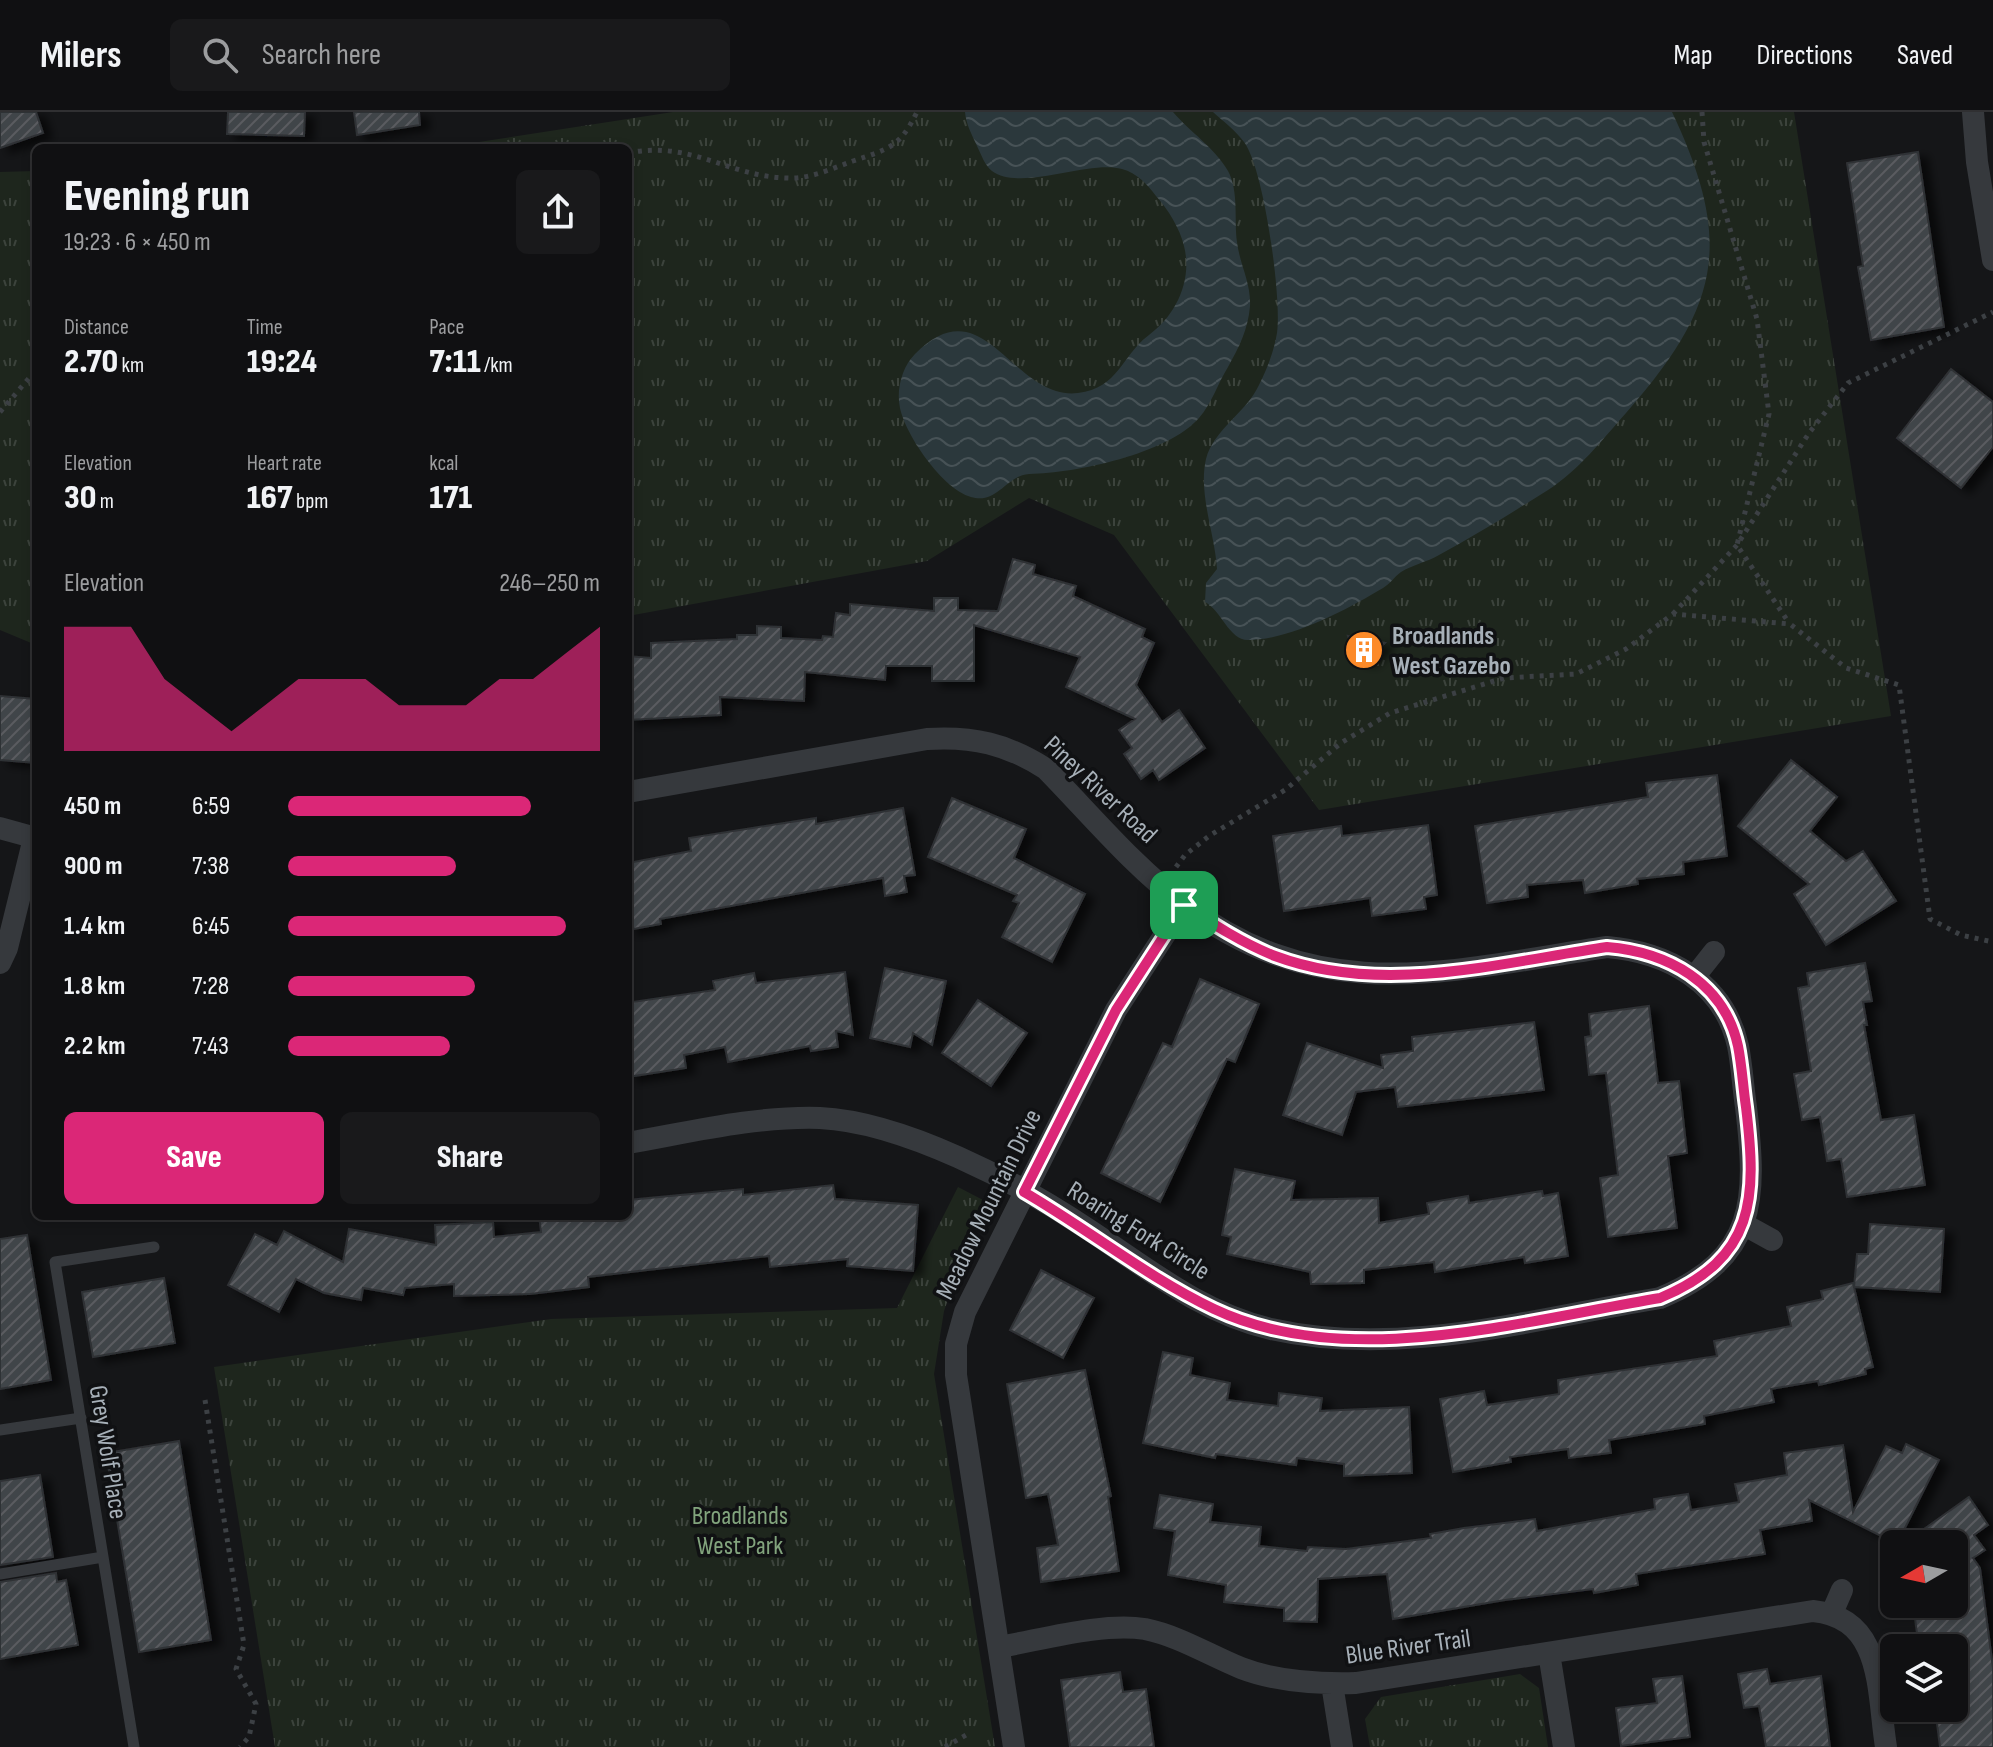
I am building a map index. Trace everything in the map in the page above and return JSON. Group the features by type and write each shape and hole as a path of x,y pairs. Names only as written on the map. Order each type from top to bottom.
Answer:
{"street":[{"path":"1973,112 1977,162 1993,260"},
{"name":"Piney River Road","path":"632,791 927,739 958,737 991,741 1022,754 1046,769 1184,905 1228,934 1254,946 1326,970 1373,976 1419,975 1607,947 1638,950 1667,959 1695,976"},
{"path":"0,828 32,837"},
{"path":"0,963 7,948 32,850"},
{"name":"Meadow Mountain Drive","path":"1014,1747 956,1375 956,1344 965,1312 1116,1010 1184,905"},
{"path":"1695,976 1714,952"},
{"name":"Roaring Fork Circle","path":"632,1142 771,1119 822,1118 871,1126 920,1141 1024,1192 1085,1227 1163,1283 1217,1311 1268,1328 1321,1338 1375,1341 1429,1336 1660,1298 1687,1287 1713,1268 1743,1224 1752,1194 1753,1165 1738,1045 1729,1020 1712,994 1695,976"},
{"path":"1743,1224 1772,1240"},
{"path":"1842,1590 1832,1613 1847,1620 1861,1633 1870,1649 1886,1747"},
{"name":"Blue River Trail","path":"999,1647 1109,1629 1140,1628 1169,1635 1243,1669 1287,1680 1332,1684 1813,1611 1832,1613"},
{"path":"1549,1653 1564,1747"},
{"path":"1332,1684 1342,1747"}],"lane":[{"name":"Grey Wolf Place","path":"134,1747 55,1262 154,1247"},
{"path":"0,1430 81,1418"},
{"path":"0,1574 103,1557"}],"path":[{"path":"632,152 652,148 680,150 758,175 811,176 892,148 907,134 917,112"},
{"path":"1702,112 1704,142 1757,319 1769,414 1737,545 1790,624 1846,668 1899,685 1930,919 1961,935 1993,942"},
{"path":"1163,886 1185,855 1197,845 1285,790 1341,743 1390,713 1504,678 1576,674 1626,649 1673,614 1737,545 1809,433 1848,383 1993,312"},
{"path":"0,412 32,375"},
{"path":"1673,614 1790,624"},
{"path":"205,1400 244,1645 236,1669 256,1704 249,1737 240,1747"},
{"path":"945,1747 966,1735"}],"green space":[{"path":"673,112 1794,112 1891,716 1319,810 1114,535 1029,498 927,561 632,615 632,144 466,144"},
{"path":"32,171 32,643 0,630 0,172"},
{"name":"Broadlands West Park","path":"958,1187 983,1200 944,1311 934,1374 995,1747 275,1747 214,1367 551,1319 897,1308"},
{"path":"1520,1674 1539,1688 1548,1747 1370,1747 1365,1719 1381,1697"}],"water":[{"path":"965,112 1173,112 1223,163 1234,187 1237,242 1249,289 1249,315 1239,345 1211,399 1199,418 1184,431 1166,442 1120,459 1071,470 1021,476 995,494 980,498 960,492 927,460 904,420 899,401 900,386 910,359 939,336 961,331 980,337 1035,380 1055,391 1078,393 1092,390 1111,378 1140,343 1167,318 1180,296 1186,272 1184,246 1177,226 1137,176 1108,167 1037,177 1004,177 985,163"},
{"path":"1213,112 1672,112 1692,158 1704,199 1709,237 1708,272 1698,305 1682,339 1658,375 1570,473 1494,523 1401,572 1385,586 1353,605 1300,629 1264,639 1241,639 1205,602 1206,583 1217,569 1205,500 1206,459 1216,439 1259,385 1274,346 1278,316 1270,234 1251,156 1241,138"}],"building":[{"path":"0,112 36,112 43,133 0,148"},
{"path":"228,112 305,112 304,136 227,134"},
{"path":"354,112 419,112 420,125 357,135"},
{"path":"1918,152 1944,327 1871,340 1858,267 1863,266 1847,163"},
{"path":"1951,369 1993,402 1993,447 1961,488 1897,438"},
{"path":"1013,559 1035,565 1033,574 1076,586 1073,596 1145,629 1142,637 1154,643 1136,685 1162,722 1179,710 1205,748 1159,780 1153,770 1141,779 1124,754 1132,748 1119,730 1135,719 1066,687 1080,657 974,625 974,681 932,681 932,666 886,666 885,680 805,672 804,701 720,697 721,715 632,720 632,656 651,658 651,643 737,639 737,635 757,635 757,626 781,627 781,638 822,640 823,636 833,637 836,613 850,615 850,604 934,611 934,598 958,598 958,610 998,611"},
{"name":"Broadlands West Gazebo","path":"1348,636 1385,643 1368,661 1356,659"},
{"path":"0,696 32,699 32,763 0,760"},
{"path":"1791,760 1837,797 1810,831 1846,861 1863,851 1896,901 1826,945 1794,894 1809,884 1738,826"},
{"path":"1717,775 1727,856 1683,862 1684,874 1637,879 1638,884 1585,893 1583,880 1527,885 1528,897 1487,903 1475,826 1648,797 1646,783"},
{"path":"952,798 1026,829 1014,858 1085,894 1052,962 1002,937 1019,903 1013,901 1017,895 928,857"},
{"path":"903,808 915,875 904,876 907,892 885,896 883,878 660,919 661,924 632,929 632,862 691,851 689,838 816,818 816,824"},
{"path":"1428,825 1437,895 1424,897 1426,909 1372,916 1370,898 1284,911 1273,836 1341,826 1342,836"},
{"path":"1865,963 1872,1001 1863,1002 1867,1025 1864,1025 1881,1120 1914,1115 1925,1185 1847,1197 1841,1159 1827,1161 1820,1117 1802,1120 1794,1074 1811,1071 1798,988 1809,986 1807,973"},
{"path":"885,968 946,981 932,1045 913,1033 910,1047 870,1038"},
{"path":"845,972 853,1035 836,1031 838,1047 811,1051 810,1046 728,1062 725,1047 684,1055 686,1068 632,1076 632,1002 715,990 713,981 754,973 756,983"},
{"path":"1200,979 1259,1004 1235,1062 1227,1059 1160,1202 1101,1173 1163,1043 1172,1047"},
{"path":"978,1000 1027,1033 991,1086 942,1053"},
{"path":"1649,1006 1658,1083 1679,1081 1687,1153 1668,1156 1677,1228 1608,1237 1600,1178 1618,1175 1606,1073 1589,1075 1585,1037 1591,1036 1589,1014"},
{"path":"1534,1022 1544,1090 1398,1107 1395,1087 1356,1092 1342,1135 1283,1115 1307,1043 1383,1068 1381,1055 1413,1051 1412,1037"},
{"path":"1235,1169 1295,1181 1291,1200 1378,1198 1379,1223 1429,1214 1427,1203 1468,1196 1469,1203 1542,1191 1543,1196 1558,1193 1568,1256 1525,1263 1524,1257 1435,1272 1434,1262 1364,1270 1364,1283 1311,1284 1310,1272 1227,1254 1231,1237 1222,1235"},
{"path":"833,1185 835,1199 918,1205 913,1271 847,1266 848,1259 770,1267 769,1256 588,1277 589,1287 530,1294 454,1296 454,1284 405,1288 403,1295 363,1288 361,1300 324,1293 296,1279 279,1312 228,1285 255,1234 277,1245 284,1231 343,1262 349,1229 436,1245 435,1225 493,1222 494,1237 541,1232 540,1220 632,1220 632,1200 743,1189 743,1195"},
{"path":"1870,1224 1944,1229 1940,1292 1854,1287 1857,1254 1868,1254"},
{"path":"27,1235 51,1380 0,1389 0,1239"},
{"path":"1041,1270 1094,1298 1063,1358 1010,1330"},
{"path":"164,1278 175,1343 93,1357 82,1292"},
{"path":"1853,1283 1873,1367 1865,1369 1866,1374 1819,1385 1818,1381 1771,1389 1774,1402 1704,1416 1705,1424 1609,1440 1611,1453 1569,1458 1568,1449 1510,1457 1511,1462 1453,1472 1440,1399 1484,1391 1487,1405 1559,1394 1558,1380 1717,1356 1714,1341 1791,1326 1787,1307 1823,1299 1821,1291"},
{"path":"1163,1352 1193,1358 1190,1375 1230,1383 1227,1400 1278,1406 1279,1393 1322,1398 1320,1411 1409,1407 1412,1473 1344,1476 1344,1464 1297,1458 1296,1465 1216,1454 1215,1458 1143,1443"},
{"path":"1085,1370 1111,1496 1108,1497 1119,1571 1041,1582 1037,1548 1058,1545 1048,1494 1026,1498 1007,1384"},
{"path":"179,1441 211,1640 139,1652 106,1453"},
{"path":"1906,1444 1939,1460 1904,1530 1880,1530 1880,1536 1809,1500 1812,1521 1760,1530 1765,1554 1636,1574 1638,1585 1594,1593 1593,1589 1505,1600 1393,1619 1387,1574 1318,1579 1317,1622 1284,1621 1284,1608 1224,1602 1226,1585 1168,1575 1175,1531 1154,1528 1160,1495 1213,1504 1210,1522 1261,1527 1259,1546 1307,1551 1308,1547 1346,1549 1431,1538 1430,1534 1535,1519 1537,1531 1655,1509 1654,1499 1688,1494 1691,1510 1739,1502 1735,1484 1787,1475 1784,1453 1843,1445 1853,1512 1886,1446 1902,1453"},
{"path":"40,1475 53,1557 0,1565 0,1481"},
{"path":"1969,1497 1988,1525 1974,1535 1985,1550 1973,1558 1980,1568 1993,1668 1993,1747 1940,1747 1937,1722 1968,1722 1968,1634 1917,1634 1915,1618 1968,1618 1968,1530 1923,1530"},
{"path":"56,1573 57,1582 66,1580 78,1645 0,1659 0,1582"},
{"path":"1767,1669 1770,1684 1821,1676 1830,1747 1766,1747 1759,1706 1744,1708 1738,1674"},
{"path":"1120,1672 1123,1692 1146,1689 1154,1747 1070,1747 1061,1680"},
{"path":"1682,1676 1690,1737 1621,1746 1616,1708 1657,1703 1653,1679"}],"place":[{"name":"Broadlands West Gazebo","path":"1364,650"}],"route":[{"path":"1184,905 1228,934 1276,956 1326,970 1373,976 1419,975 1607,947 1638,950 1667,959 1695,976 1712,994 1729,1020 1738,1045 1753,1165 1752,1194 1733,1244 1713,1268 1687,1287 1660,1298 1429,1336 1375,1341 1321,1338 1268,1328 1217,1311 1163,1283 1085,1227 1024,1192 1116,1010 1148,956 1184,905"}]}
